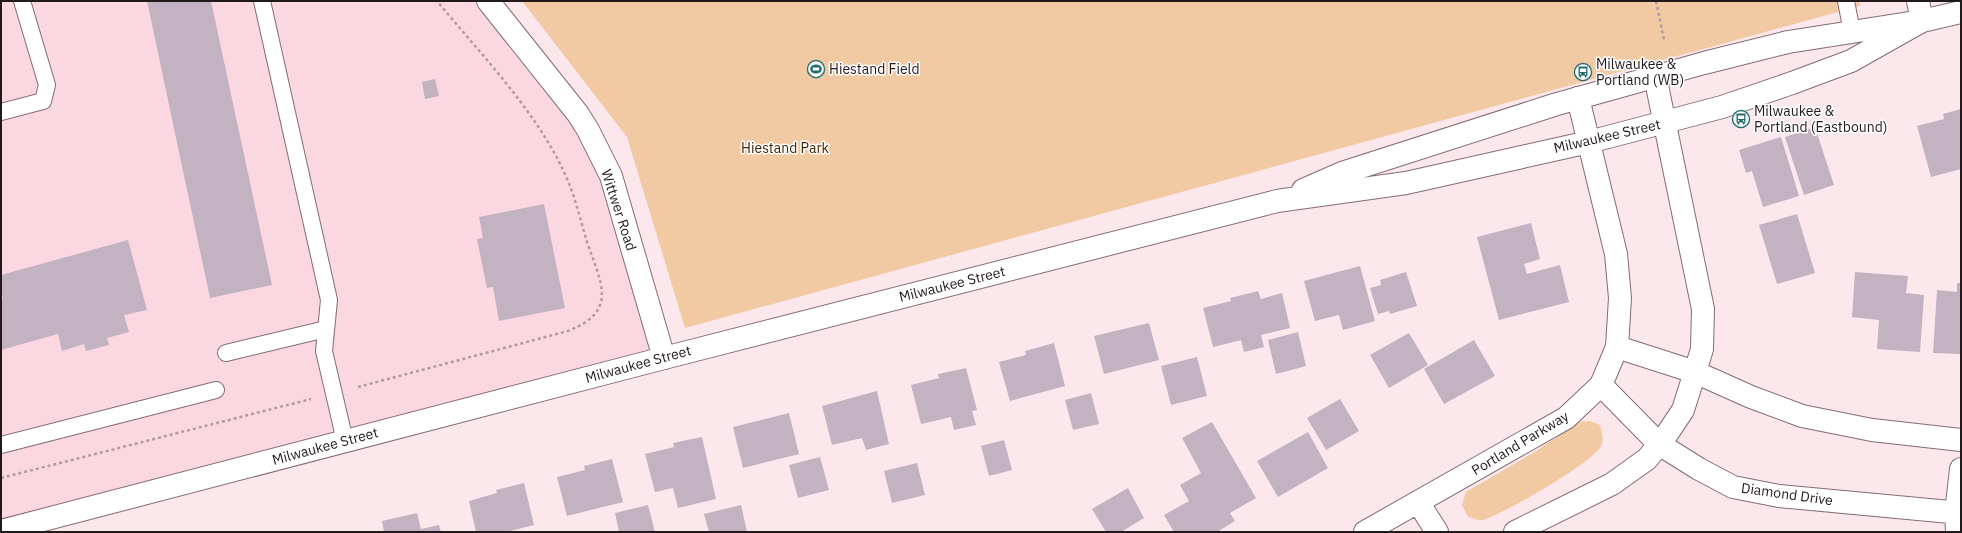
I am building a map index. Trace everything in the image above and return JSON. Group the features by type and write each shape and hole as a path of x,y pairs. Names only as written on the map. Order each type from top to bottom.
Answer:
{"street":[{"name":"Wittwer Road","path":"488,1 574,108 588,130 611,176 664,358"},
{"name":"Milwaukee Street","path":"1277,201 1342,173 1578,98 1655,76 1788,42 1852,32 1920,11 1961,12"},
{"name":"Milwaukee Street","path":"1,531 664,358 1277,201 1406,183 1589,142 1665,122 1750,97 1851,61 1920,11"},
{"path":"1515,532 1612,484 1648,459 1683,410 1695,372 1702,349 1703,309 1655,76"},
{"name":"Portland Parkway","path":"1365,532 1566,418 1601,385 1617,348 1620,298 1616,254 1578,98"},
{"path":"1617,348 1695,372 1750,397 1802,416 1872,430 1961,440"},
{"name":"Diamond Drive","path":"1601,385 1659,444 1699,469 1733,487 1780,496 1958,519"},
{"path":"1958,519 1961,469"},
{"path":"1418,502 1437,532"}],"lane":[{"path":"1,112 43,101 47,84 22,1"},
{"path":"262,1 329,300 324,351 345,441"},
{"path":"1846,1 1852,32"},
{"path":"226,354 326,329"},
{"path":"1,445 216,390"}],"path":[{"path":"1,478 334,393 568,331 591,319 598,311 602,299 598,275 564,171 549,142 533,119 437,1"},
{"path":"1656,1 1664,40"}],"shaded area":[{"path":"1,1 488,1 578,114 664,358 1,531"}],"green space":[{"name":"Hiestand Park","path":"522,1 1859,1 1860,6 685,328 627,137"},
{"path":"1590,421 1600,425 1602,438 1601,447 1591,457 1544,489 1494,516 1483,520 1468,517 1462,505 1466,492 1533,453 1579,422"}],"building":[{"path":"147,1 211,1 272,285 210,298"},
{"path":"435,79 439,96 425,99 422,82"},
{"path":"1961,109 1961,169 1931,177 1917,126 1944,119 1943,114"},
{"path":"1815,127 1834,185 1804,195 1785,137"},
{"path":"1781,137 1799,196 1763,207 1752,171 1746,173 1739,150"},
{"path":"544,204 565,308 499,321 493,287 487,288 477,239 483,238 479,217"},
{"path":"1797,214 1815,273 1777,284 1759,225"},
{"path":"1531,223 1540,259 1524,264 1527,274 1560,265 1569,302 1499,320 1477,237"},
{"path":"128,240 147,310 124,315 129,332 107,338 109,345 86,351 84,344 62,351 58,334 1,350 1,299 3,299 1,290 1,275"},
{"path":"1360,266 1375,321 1343,330 1339,315 1315,321 1304,281"},
{"path":"1406,272 1417,306 1390,314 1389,311 1378,314 1370,288 1381,285 1380,280"},
{"path":"1855,272 1908,276 1906,293 1924,295 1920,352 1877,349 1879,320 1852,317"},
{"path":"1957,283 1961,283 1961,354 1933,353 1937,290 1957,292"},
{"path":"1258,291 1261,299 1282,293 1290,328 1261,335 1264,347 1244,352 1241,340 1213,347 1203,308 1231,301 1230,298"},
{"path":"1149,323 1159,360 1104,374 1094,336"},
{"path":"1298,332 1306,366 1276,374 1268,340"},
{"path":"1409,333 1428,365 1389,388 1370,355"},
{"path":"1474,340 1495,376 1444,404 1424,369"},
{"path":"1054,343 1065,386 1010,401 999,362 1026,355 1025,351"},
{"path":"1197,357 1207,396 1171,405 1161,366"},
{"path":"966,368 977,410 972,411 976,425 954,430 951,417 921,424 911,385 939,378 938,374"},
{"path":"877,391 889,444 866,450 862,438 832,445 822,406"},
{"path":"1091,393 1099,424 1073,430 1065,400"},
{"path":"1340,399 1359,431 1326,450 1307,418"},
{"path":"789,413 799,454 743,468 733,427"},
{"path":"1212,422 1256,498 1230,513 1235,521 1217,532 1174,532 1164,515 1189,501 1180,485 1201,473 1182,438"},
{"path":"1308,432 1328,468 1278,497 1257,461"},
{"path":"702,437 716,499 678,508 673,488 655,492 645,454 674,447 673,443"},
{"path":"1004,440 1012,470 989,476 981,446"},
{"path":"820,457 829,490 798,498 789,465"},
{"path":"612,459 623,502 567,516 557,477 585,470 584,466"},
{"path":"917,463 925,495 892,503 884,471"},
{"path":"524,483 534,525 506,532 476,532 469,501 497,493 496,490"},
{"path":"1128,488 1144,518 1121,532 1106,532 1092,509"},
{"path":"648,505 655,532 619,532 615,513"},
{"path":"741,505 747,532 709,532 704,514"},
{"path":"417,513 421,529 439,525 441,532 384,532 382,521"}],"place":[{"name":"Hiestand Field","path":"816,69"},
{"name":"Milwaukee & Portland (WB)","path":"1583,72"},
{"name":"Milwaukee & Portland (Eastbound)","path":"1741,119"}]}
